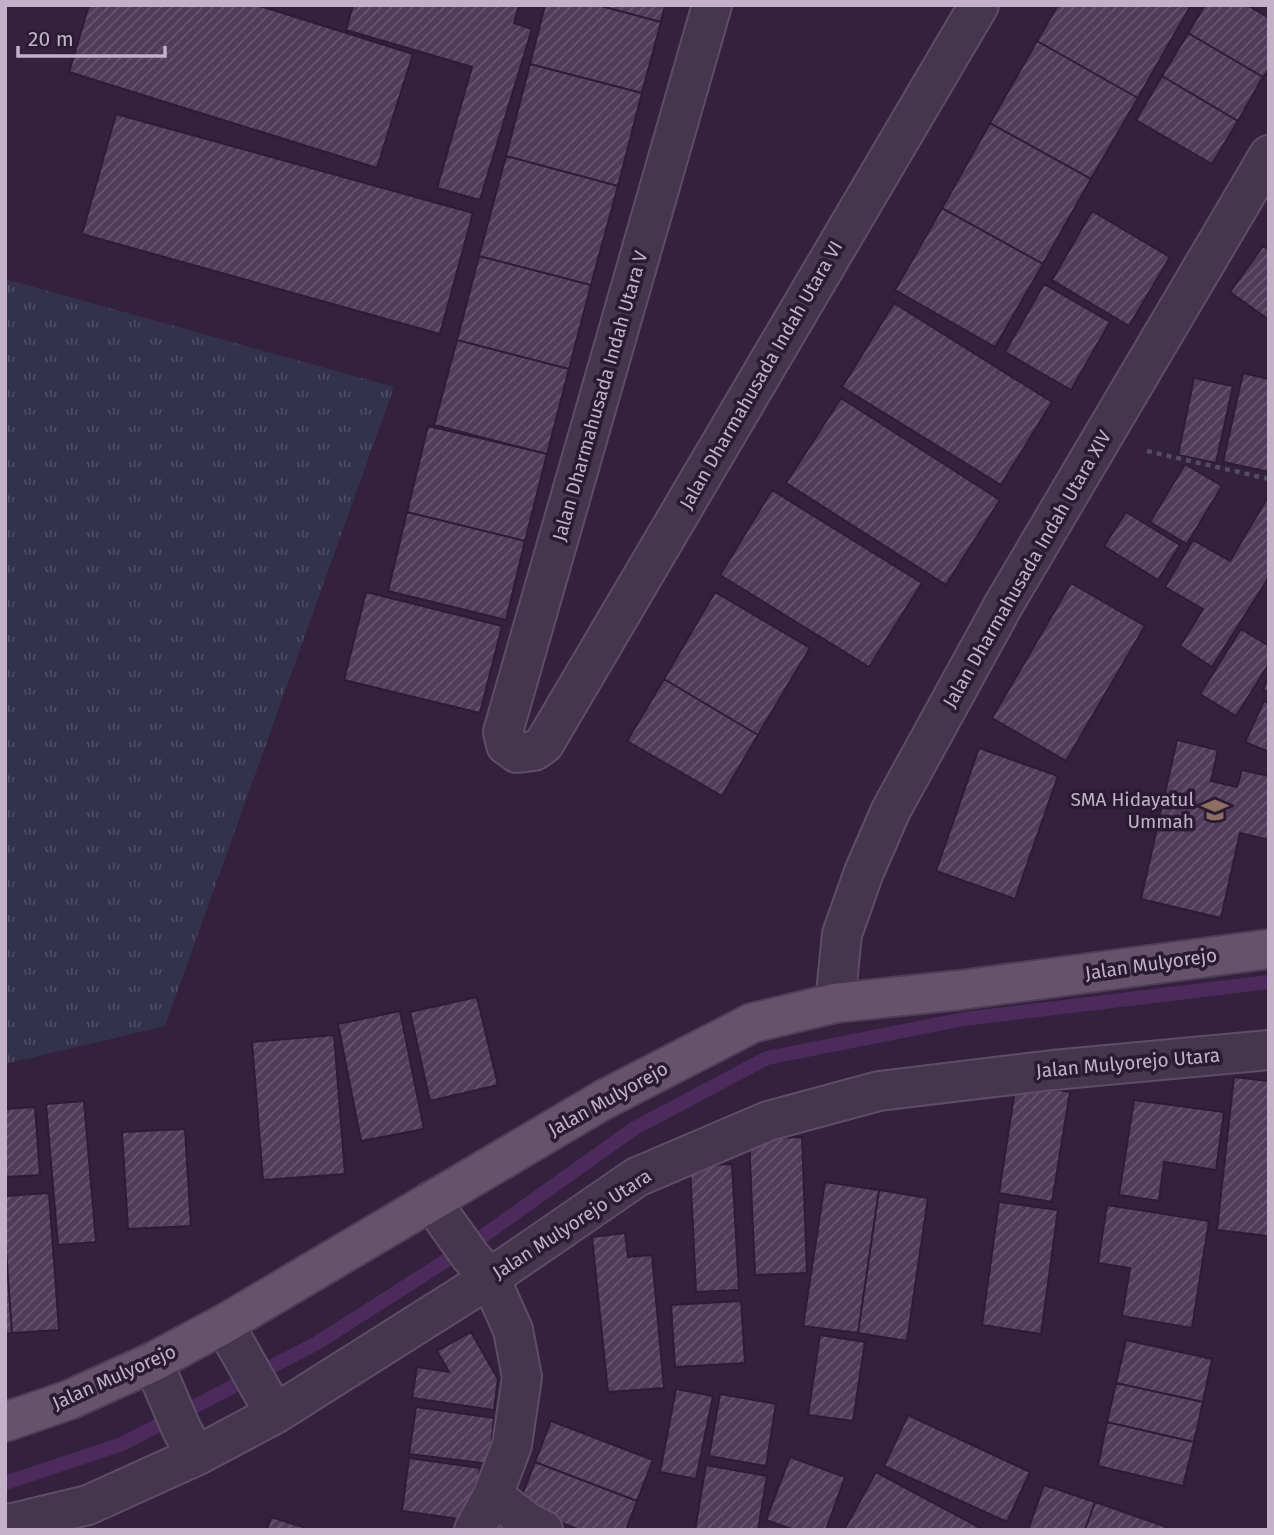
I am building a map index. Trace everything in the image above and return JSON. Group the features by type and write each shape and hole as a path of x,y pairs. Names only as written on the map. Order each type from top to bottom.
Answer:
{"main road":[{"name":"Jalan Mulyorejo","path":"5,1422 158,1373 230,1334 435,1209 603,1100 752,1023 835,1003 960,990 1269,949"}],"street":[{"name":"Jalan Dharmahusada Indah Utara V","path":"544,744 534,751 517,753 506,745 503,732 712,5"},
{"name":"Jalan Dharmahusada Indah Utara VI","path":"544,744 979,5"},
{"name":"Jalan Dharmahusada Indah Utara XIV","path":"835,1003 842,934 864,872 891,810 1004,604 1269,155"},
{"name":"Jalan Mulyorejo Utara","path":"5,1525 88,1505 188,1442 268,1403 481,1268 637,1177 768,1121 879,1091 1053,1070 1269,1050"},
{"path":"435,1209 481,1268 513,1330 522,1377 512,1446 493,1495 474,1530"},
{"path":"230,1334 268,1403"},
{"path":"158,1373 188,1442"},
{"path":"493,1495 527,1522 543,1530"}],"path":[{"path":"1101,441 1269,479"}],"green space":[{"path":"5,279 394,387 165,1026 5,1064"}],"building":[{"path":"89,5 257,5 413,54 377,168 69,72"},
{"path":"353,5 519,5 514,23 532,29 480,200 437,188 472,67 346,30"},
{"path":"545,5 597,5 661,22 642,93 530,64"},
{"path":"597,5 665,5 661,22"},
{"path":"1058,5 1191,5 1138,98 1037,41"},
{"path":"1205,5 1247,5 1269,18 1269,69 1263,77 1188,33"},
{"path":"1188,33 1263,77 1238,121 1162,76"},
{"path":"1037,41 1138,98 1091,179 990,123"},
{"path":"530,64 642,93 618,186 506,156"},
{"path":"1162,76 1238,121 1212,164 1136,120"},
{"path":"116,114 473,213 440,334 82,234"},
{"path":"990,123 1091,179 1043,264 942,208"},
{"path":"506,156 618,186 591,285 479,256"},
{"path":"942,208 1043,264 995,347 895,290"},
{"path":"1092,211 1170,257 1129,326 1052,280"},
{"path":"1263,246 1269,250 1269,320 1230,292"},
{"path":"479,256 591,285 569,369 457,340"},
{"path":"1044,284 1110,322 1071,390 1005,352"},
{"path":"894,303 1052,402 1001,485 842,387"},
{"path":"457,340 569,369 547,454 434,425"},
{"path":"1243,373 1269,379 1269,472 1223,462"},
{"path":"1194,378 1233,386 1216,463 1178,455"},
{"path":"841,398 1000,500 946,585 786,483"},
{"path":"428,426 547,454 525,541 407,512"},
{"path":"1185,464 1222,486 1187,544 1150,522"},
{"path":"772,490 922,583 869,667 720,575"},
{"path":"1269,495 1269,577 1212,667 1180,646 1203,609 1165,587 1193,540 1230,561"},
{"path":"407,512 525,541 506,620 388,591"},
{"path":"1126,512 1180,545 1158,580 1104,546"},
{"path":"1071,583 1145,626 1066,761 992,718"},
{"path":"366,592 502,626 480,713 344,680"},
{"path":"715,592 810,648 758,735 664,679"},
{"path":"1241,629 1269,646 1269,664 1236,716 1200,694"},
{"path":"1269,676 1269,693 1263,690"},
{"path":"664,679 758,735 722,796 627,741"},
{"path":"1264,701 1269,703 1269,752 1245,742"},
{"name":"SMA Hidayatul Ummah","path":"1177,740 1218,750 1211,781 1237,787 1242,770 1269,776 1269,840 1240,833 1221,918 1141,899"},
{"path":"979,748 1058,776 1015,899 936,871"},
{"path":"477,997 498,1085 430,1101 410,1012"},
{"path":"400,1011 424,1129 361,1141 338,1024"},
{"path":"334,1035 345,1174 263,1180 252,1042"},
{"path":"1234,1077 1269,1081 1268,1236 1217,1230"},
{"path":"1016,1083 1070,1092 1052,1202 999,1193"},
{"path":"1134,1100 1224,1112 1216,1170 1164,1162 1159,1201 1119,1195"},
{"path":"84,1101 96,1242 58,1245 46,1104"},
{"path":"35,1107 40,1175 5,1177 5,1109"},
{"path":"185,1129 191,1226 128,1229 122,1132"},
{"path":"802,1137 807,1273 755,1275 749,1138"},
{"path":"732,1164 739,1290 696,1292 690,1166"},
{"path":"825,1182 879,1190 858,1333 803,1326"},
{"path":"879,1190 928,1198 907,1341 858,1333"},
{"path":"49,1193 59,1330 12,1333 5,1196"},
{"path":"999,1202 1058,1210 1041,1334 982,1325"},
{"path":"1107,1205 1209,1221 1192,1328 1122,1316 1130,1268 1098,1263"},
{"path":"625,1233 628,1257 652,1255 664,1388 608,1392 592,1237"},
{"path":"5,1236 12,1333 5,1334"},
{"path":"741,1301 745,1363 675,1367 671,1305"},
{"path":"471,1332 498,1379 494,1410 412,1398 417,1367 449,1372 437,1351"},
{"path":"820,1335 865,1342 853,1421 808,1415"},
{"path":"1126,1340 1212,1359 1203,1402 1116,1383"},
{"path":"1116,1383 1203,1402 1194,1442 1107,1422"},
{"path":"676,1389 713,1396 696,1479 660,1472"},
{"path":"720,1394 776,1404 766,1466 709,1456"},
{"path":"416,1407 494,1418 489,1464 409,1454"},
{"path":"908,1415 1030,1472 1007,1522 884,1466"},
{"path":"551,1421 653,1460 637,1501 535,1462"},
{"path":"1107,1422 1194,1442 1183,1486 1098,1466"},
{"path":"790,1457 845,1477 826,1530 794,1530 766,1520"},
{"path":"409,1458 480,1468 473,1521 402,1511"},
{"path":"535,1462 637,1501 626,1530 580,1530 518,1506"},
{"path":"706,1465 767,1476 758,1530 695,1530"},
{"path":"876,1472 984,1530 844,1530"},
{"path":"1044,1485 1095,1502 1085,1530 1028,1530"},
{"path":"1095,1502 1175,1530 1085,1530"},
{"path":"271,1517 312,1530 267,1530"}],"waterway":[{"path":"5,1483 122,1444 317,1343 469,1246 635,1128 767,1058 964,1019 1269,982"}],"place":[{"name":"SMA Hidayatul Ummah","path":"1215,810"}]}
